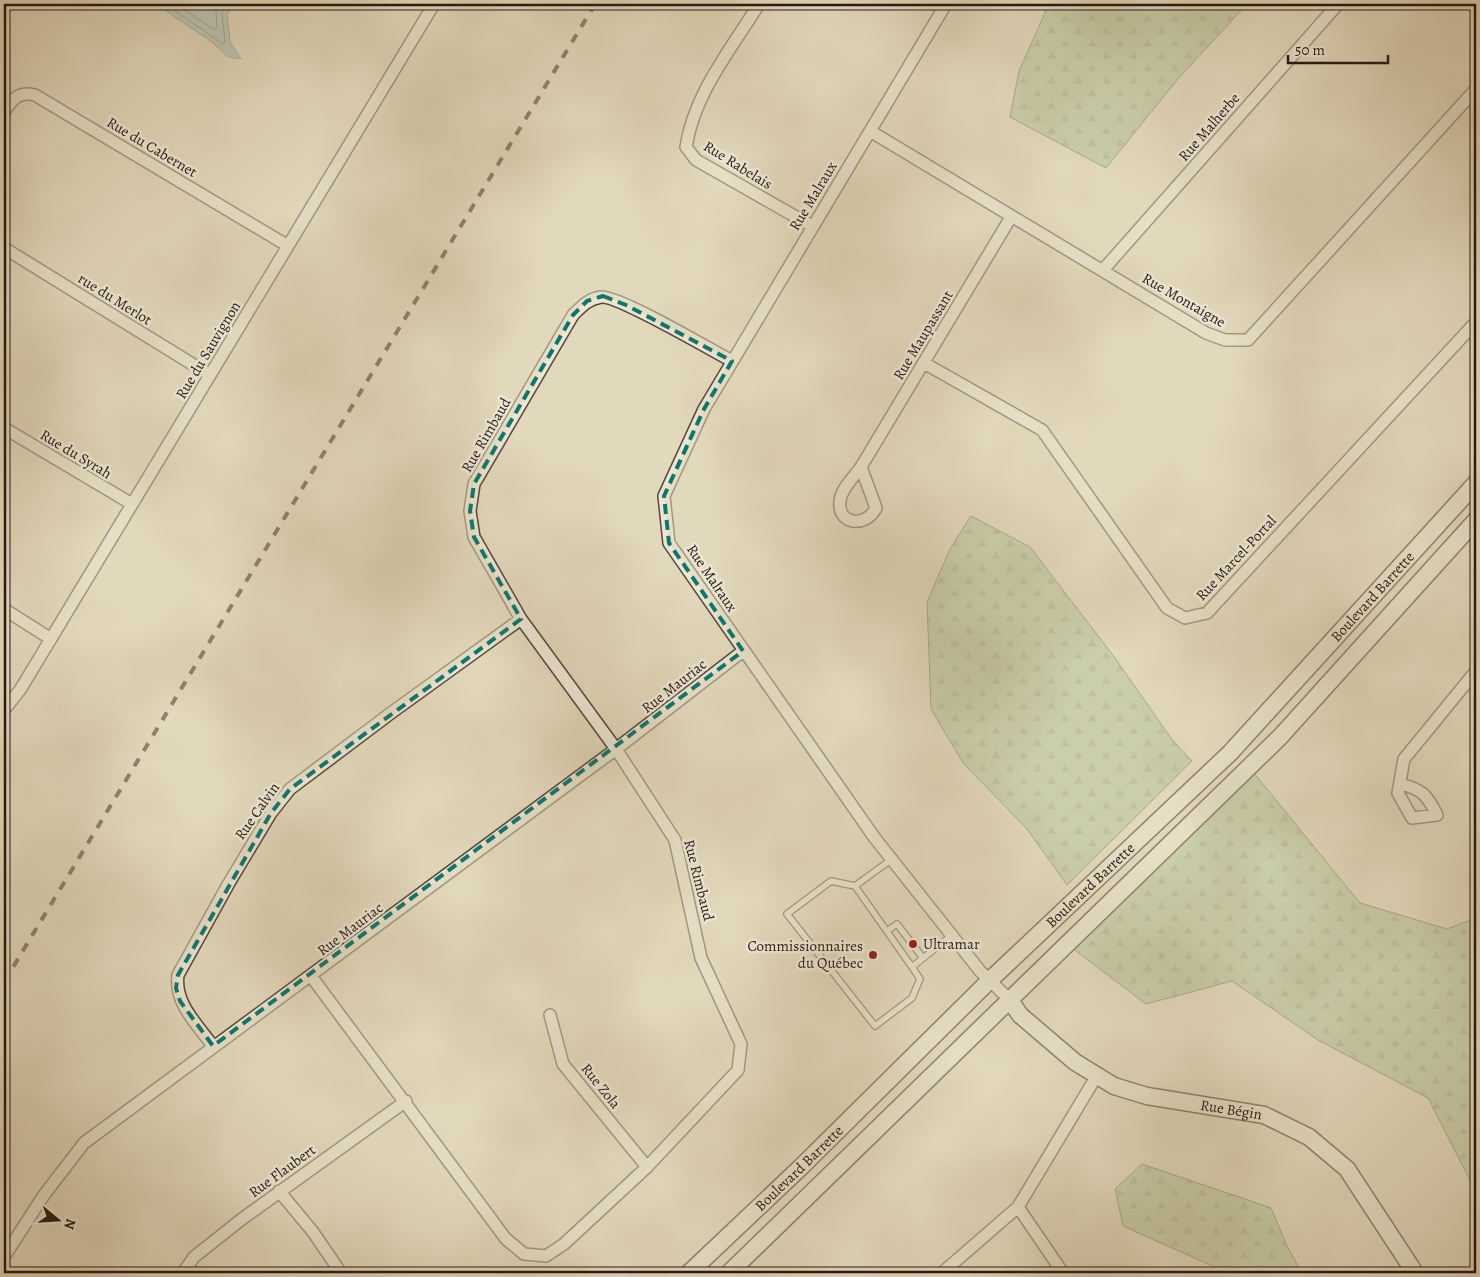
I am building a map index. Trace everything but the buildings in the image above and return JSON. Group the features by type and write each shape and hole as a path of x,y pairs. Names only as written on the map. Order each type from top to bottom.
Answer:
{"main road":[{"name":"Boulevard Barrette","path":"689,1273 801,1167 989,981 1230,753 1476,483"},
{"name":"Boulevard Barrette","path":"729,1273 1280,737 1476,520"},
{"name":"Rue Bégin","path":"1010,1000 1020,1015 1075,1062 1096,1077 1114,1086 1147,1096 1264,1115 1309,1137 1347,1169 1415,1273"}],"street":[{"name":"Rue du Sauvignon","path":"4,710 20,690 434,4"},
{"name":"Rue Rabelais","path":"759,4 698,102 689,127 686,147 696,160 812,226"},
{"name":"Rue Malraux","path":"946,4 704,409 664,496 669,543 892,859 989,981 1010,1000"},
{"name":"Rue Malherbe","path":"1103,270 1338,4"},
{"name":"Rue Montaigne","path":"870,131 1206,333 1225,340 1248,340 1476,89"},
{"name":"Rue du Cabernet","path":"4,112 17,96 29,93 36,95 288,246"},
{"name":"Rue Maupassant","path":"861,467 1011,217"},
{"name":"rue du Merlot","path":"4,248 210,375"},
{"name":"Rue Rimbaud","path":"311,976 406,1101 506,1239 524,1254 546,1256 564,1244 647,1167 738,1070 741,1044 701,958 675,840 616,749 520,619 474,538 470,511 474,484 573,315 587,301 603,296 626,305 732,361"},
{"name":"Rue Marcel-Portal","path":"924,363 1042,430 1166,608 1185,618 1207,613 1476,322"},
{"name":"Rue du Syrah","path":"4,428 132,504"},
{"path":"4,609 51,639"},
{"name":"Rue Calvin","path":"213,1046 180,1001 176,988 178,975 228,883 271,813 290,789 520,619"},
{"name":"Rue Mauriac","path":"4,1257 44,1195 84,1142 311,976 616,749 744,651"},
{"path":"1400,784 1404,759 1476,671"},
{"name":"Rue Zola","path":"550,1015 563,1064 647,1167"},
{"path":"942,1273 1018,1207 1096,1077"},
{"name":"Rue Flaubert","path":"183,1273 194,1257 279,1192 406,1101"},
{"path":"279,1192 313,1232 341,1273"},
{"path":"1018,1207 1064,1273"}],"lane":[{"path":"855,886 892,859"},
{"path":"831,881 855,886 887,931 920,979 912,998 875,1026 787,914 831,881"},
{"path":"887,931 897,924 923,958"},
{"path":"912,967 952,935"}],"highlighted area":[{"path":"603,296 626,305 732,361 704,409 664,496 669,543 743,651 213,1046 180,1001 176,988 178,975 271,813 290,789 521,619 474,537 470,511 474,484 573,315 587,301"}],"green space":[{"path":"1049,4 1247,4 1177,80 1106,168 1010,117 1019,71"},
{"path":"971,516 1030,547 1115,658 1173,741 1192,761 1067,885 1027,829 963,763 931,709 927,602 950,549"},
{"path":"1249,767 1360,903 1447,929 1476,918 1476,1192 1428,1098 1318,1040 1232,981 1146,1004 1068,945"},
{"path":"1142,1164 1271,1208 1286,1244 1302,1273 1228,1273 1123,1226 1115,1189"}],"water":[{"path":"156,4 235,4 227,14 230,42 241,59 228,57 212,42"}],"railway":[{"path":"4,982 595,4"}],"place":[{"name":"Ultramar","path":"913,944"},
{"name":"Commissionnaires du Québec","path":"873,955"}]}
